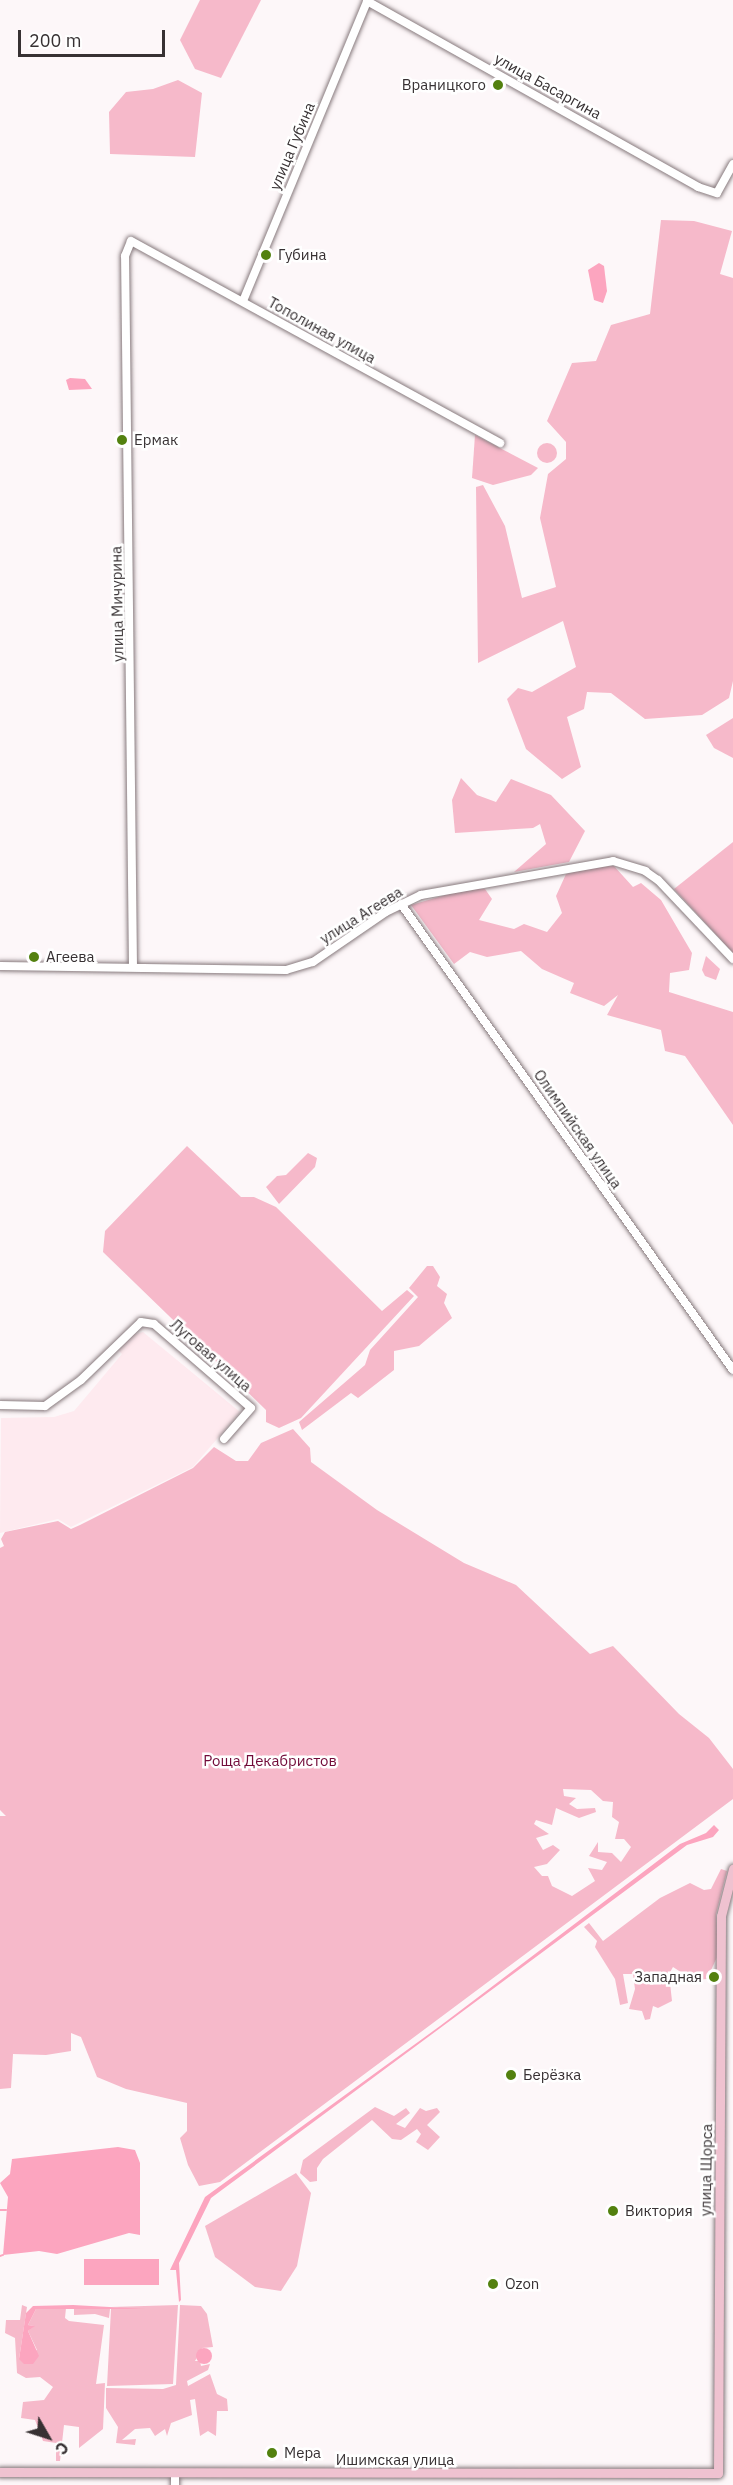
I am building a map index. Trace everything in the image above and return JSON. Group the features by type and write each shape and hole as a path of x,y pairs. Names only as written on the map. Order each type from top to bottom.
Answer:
{"main road":[{"name":"улица Щорса","path":"718,2473 721,1916 733,1869"},
{"name":"Ишимская улица","path":"0,2472 718,2473"}],"street":[{"name":"улица Басаргина","path":"367,1 698,187 717,193 733,164"},
{"name":"улица Губина","path":"243,302 367,1"},
{"name":"Тополиная улица","path":"131,242 500,443"},
{"name":"улица Мичурина","path":"131,242 125,256 133,967"},
{"name":"улица Агеева","path":"0,966 298,967 313,962 401,904 453,887 613,861 645,871 658,880 733,959"},
{"name":"Олимпийская улица","path":"401,904 733,1370"},
{"name":"Луговая улица","path":"0,1404 45,1406 81,1380 141,1322 154,1324 251,1408 224,1439"},
{"path":"175,2473 175,2485"}],"shaded area":[{"path":"599,263 604,266 607,291 603,303 594,300 588,270"},
{"path":"85,379 92,389 69,390 66,380"},
{"path":"143,1332 240,1412 193,1467 71,1527 58,1519 0,1533 1,1418 54,1417 74,1411 122,1354 118,1350 132,1335"},
{"path":"714,1825 719,1830 713,1837 687,1845 211,2198 179,2263 181,2300 179,2302 176,2270 170,2270 205,2197 440,2026 680,1844 706,1833"},
{"path":"118,2147 135,2150 140,2163 140,2235 129,2233 57,2254 39,2251 3,2255 8,2197 0,2183 10,2174 12,2159"},
{"path":"84,2259 159,2259 159,2285 84,2285"},
{"path":"73,2305 146,2309 36,2309 28,2325 35,2326 28,2331 39,2356 33,2364 24,2364 19,2359 26,2313 33,2306"},
{"path":"201,2348 207,2348 212,2356 210,2362 201,2364 196,2359 196,2353"}],"green space":[{"path":"200,0 261,0 221,78 195,69 180,40"},
{"path":"178,80 202,93 195,157 110,154 109,112 126,92 153,89"},
{"path":"661,220 694,221 732,231 720,274 733,278 733,681 729,698 702,715 645,719 611,693 587,692 584,709 567,717 581,767 562,779 526,749 507,699 518,688 532,692 576,667 563,621 478,663 476,487 483,485 505,526 522,598 556,587 540,518 548,474 566,459 566,442 547,421 572,363 596,361 611,325 650,314"},
{"path":"475,435 538,468 531,475 493,485 472,478"},
{"path":"547,443 554,446 557,453 554,460 547,463 540,460 537,453 540,446"},
{"path":"733,718 733,758 714,748 706,735"},
{"path":"461,778 477,795 496,802 511,779 551,795 585,831 569,862 514,872 546,844 540,824 533,828 455,833 452,800"},
{"path":"733,842 733,953 674,889"},
{"path":"614,866 633,887 641,883 661,900 692,953 689,970 670,973 669,992 733,1012 733,1125 685,1056 665,1051 661,1030 607,1015 618,995 604,1006 570,993 574,983 542,969 521,951 487,957 470,952 454,964 411,905 466,889 485,889 492,899 479,920 514,929 524,924 547,932 562,913 556,896 566,874 589,867"},
{"path":"706,956 720,969 716,980 705,976 702,970"},
{"path":"187,1146 241,1197 254,1197 276,1207 382,1311 407,1290 414,1296 301,1418 279,1428 266,1422 266,1410 103,1252 105,1231"},
{"path":"308,1153 317,1158 315,1167 279,1204 266,1187 277,1176 286,1175"},
{"path":"427,1266 433,1266 440,1277 437,1286 447,1294 444,1303 452,1318 419,1346 394,1351 394,1370 358,1398 351,1393 302,1430 299,1422 365,1365 370,1350 418,1297 409,1288"},
{"name":"Роща Декабристов","path":"293,1429 310,1448 311,1462 377,1510 464,1563 516,1585 590,1654 613,1646 679,1714 709,1738 733,1769 733,1799 220,2182 199,2186 188,2165 180,2138 187,2131 187,2103 126,2089 97,2077 81,2037 71,2033 71,2051 46,2055 13,2054 11,2088 0,2089 0,1816 6,1816 0,1810 0,1548 4,1546 1,1539 5,1532 58,1521 71,1529 80,1525 193,1468 214,1447 236,1461 248,1461 261,1443","holes":["563,1789 591,1790 603,1801 613,1802 612,1817 619,1822 615,1839 624,1839 631,1847 621,1862 612,1853 598,1852 598,1842 589,1856 607,1862 602,1870 588,1868 595,1881 572,1896 552,1886 548,1876 542,1876 534,1867 547,1864 560,1850 553,1845 543,1850 536,1838 549,1834 534,1824 536,1820 552,1825 556,1808 579,1818 596,1812 595,1808 577,1809 569,1804 576,1798 564,1796"]},
{"path":"721,1869 727,1871 716,1914 718,1955 707,1979 693,1980 673,1967 669,1974 672,2001 658,2008 653,2006 650,2019 645,2020 642,2011 629,2009 635,1989 633,1974 623,1974 628,2003 620,2005 615,1979 595,1947 597,1941 584,1927 589,1923 603,1941 660,1898 690,1883 704,1890 711,1889"},
{"path":"375,2107 394,2116 406,2108 410,2113 396,2124 405,2128 420,2108 426,2111 437,2108 440,2112 427,2125 440,2137 428,2150 416,2142 421,2134 417,2129 401,2140 392,2139 372,2120 323,2159 317,2168 317,2181 310,2182 300,2173 303,2160"},
{"path":"296,2173 311,2193 297,2266 281,2291 255,2287 215,2257 205,2226"},
{"path":"22,2305 27,2307 19,2359 37,2350 28,2331 34,2326 28,2325 36,2309 66,2308 65,2318 69,2321 104,2325 96,2384 105,2383 103,2429 79,2448 79,2427 64,2425 60,2461 56,2461 56,2443 43,2441 35,2420 21,2418 23,2402 44,2400 53,2387 40,2377 26,2378 17,2373 15,2338 5,2333 6,2320 20,2320"},
{"path":"178,2305 173,2384 107,2386 111,2309 129,2309 111,2307"},
{"path":"180,2305 201,2306 207,2314 213,2347 202,2348 195,2361 200,2361 201,2366 210,2364 208,2370 187,2381 188,2386 210,2374 217,2394 227,2399 228,2411 217,2411 216,2436 208,2431 200,2436 195,2399 190,2400 192,2415 171,2423 167,2436 165,2429 155,2436 150,2428 135,2429 122,2440 136,2439 135,2445 116,2443 118,2427 106,2408 106,2388 163,2389 176,2385"},
{"path":"74,2308 110,2309 109,2318 95,2314 74,2315"}],"waterway":[{"path":"0,2210 6,2210"}],"place":[{"name":"Враницкого","path":"498,85"},
{"name":"Губина","path":"266,255"},
{"name":"Ермак","path":"122,440"},
{"name":"Агеева","path":"34,957"},
{"name":"Западная","path":"714,1977"},
{"name":"Берёзка","path":"511,2075"},
{"name":"Виктория","path":"613,2211"},
{"name":"Ozon","path":"493,2284"},
{"name":"Мера","path":"272,2453"}]}
